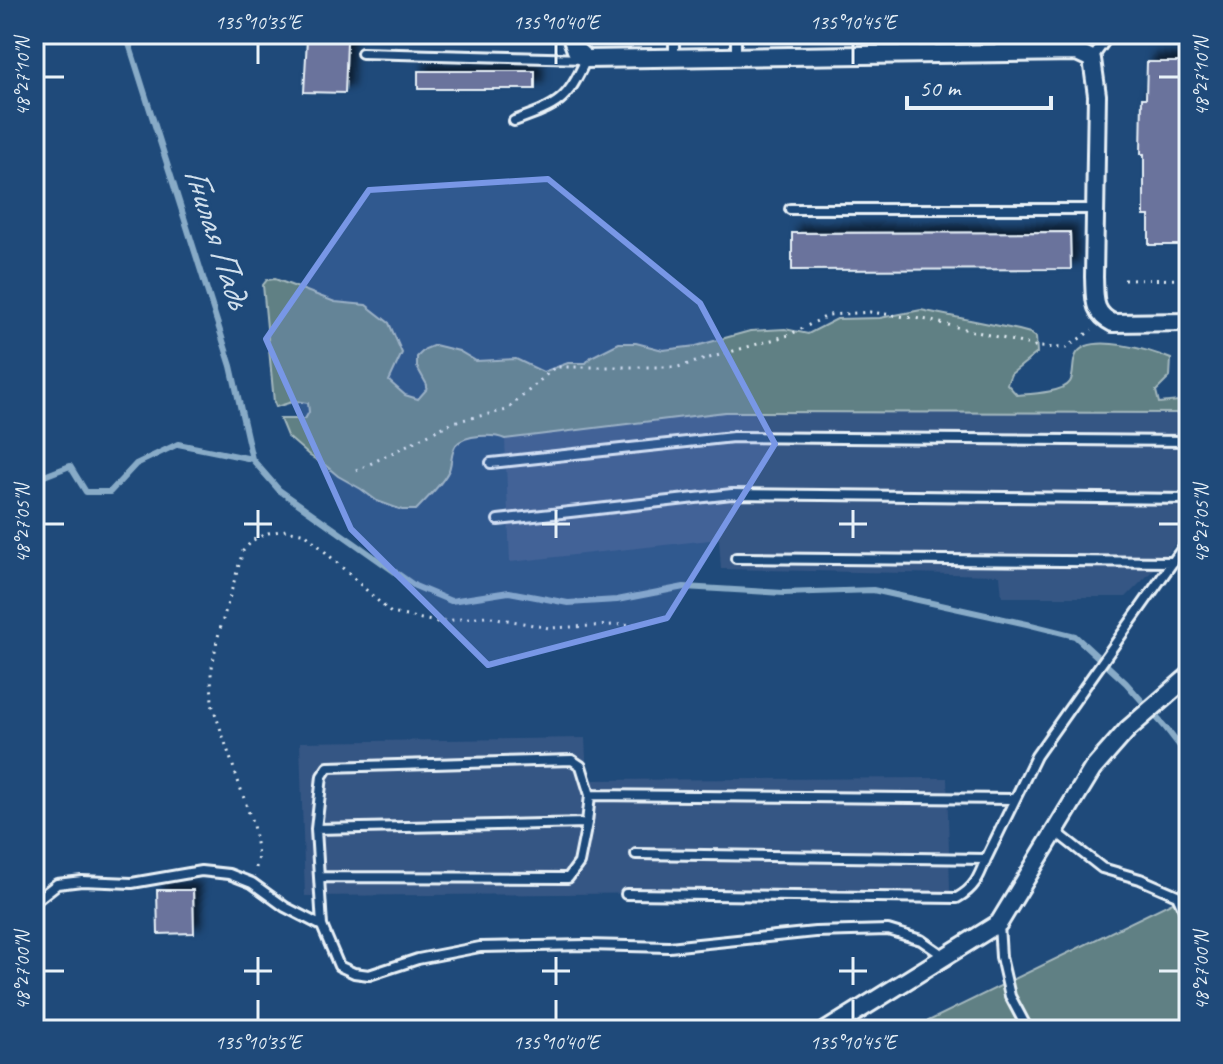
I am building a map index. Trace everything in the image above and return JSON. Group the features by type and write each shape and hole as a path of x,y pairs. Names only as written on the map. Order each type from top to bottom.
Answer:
{"street":[{"path":"570,34 576,50 586,59 1077,52 1092,59 1097,95 1096,307 1102,318 1113,323 1189,322"},
{"path":"827,1030 999,923 1092,770 1128,729 1189,676"}],"lane":[{"path":"674,34 674,58"},
{"path":"736,34 736,56"},
{"path":"1005,34 1005,54"},
{"path":"1092,59 1110,34"},
{"path":"362,53 586,59 564,99 514,121"},
{"path":"790,209 1096,209"},
{"path":"491,463 733,437 1189,441"},
{"path":"498,520 732,494 1189,499"},
{"path":"626,894 957,898 969,891 1036,756 1189,539"},
{"path":"736,558 1173,562"},
{"path":"319,877 568,878 579,863 590,795 581,766 572,760 328,767 322,776 316,829 322,926 339,966 369,975 418,959 480,947 669,947 815,932 888,930 921,940 944,956"},
{"path":"590,795 1014,799"},
{"path":"316,829 587,823"},
{"path":"1055,831 1102,868 1140,879 1177,895 1189,920"},
{"path":"636,854 986,859"},
{"path":"34,902 57,884 82,881 132,883 201,871 229,874 252,883 285,907 322,926"},
{"path":"999,923 1001,957 1010,996 1028,1030"}],"path":[{"path":"1124,280 1189,279"},
{"path":"356,471 453,422 507,410 555,367 678,367 789,335 829,315 870,312 928,320 1038,347 1066,348 1090,332 1102,318"},
{"path":"252,883 258,855 253,825 212,704 211,673 217,640 243,551 253,540 286,530 306,534 391,613 437,622 486,616 549,628 635,624"}],"highlighted area":[{"path":"548,179 700,303 775,444 667,618 488,665 351,529 266,339 369,190"}],"shaded area":[{"path":"725,412 1189,413 1189,527 1161,562 1126,597 1002,597 1000,575 721,569 719,539 510,562 505,439"},
{"path":"585,738 587,780 947,778 950,891 305,896 300,742"}],"green space":[{"path":"275,279 335,302 366,305 389,323 402,353 389,381 405,395 418,399 427,385 417,367 417,357 435,345 459,351 476,361 516,359 543,372 568,363 586,363 591,357 619,343 636,343 663,350 696,346 750,331 785,329 808,334 837,319 880,318 921,310 1019,330 1036,337 1037,353 1011,374 1007,384 1017,395 1066,386 1071,379 1077,353 1084,347 1095,344 1122,345 1171,359 1170,377 1156,391 1159,403 1189,400 1189,413 725,412 505,439 480,436 460,441 453,451 449,470 438,486 416,510 402,510 377,501 338,476 287,436 280,419 305,419 309,412 308,403 295,401 276,407 274,402 263,285 267,280"},
{"path":"1189,894 1189,1030 910,1030"}],"building":[{"path":"307,39 347,41 345,93 304,92"},
{"path":"1147,62 1182,62 1182,82 1189,82 1189,245 1149,245 1149,216 1144,216 1144,154 1141,154 1142,98 1146,98"},
{"path":"418,71 535,71 535,89 418,89"},
{"path":"1070,232 1071,269 792,270 792,233"},
{"path":"157,890 193,890 194,933 158,934"}],"waterway":[{"name":"Гнилая Падь","path":"126,34 231,366 252,459"},
{"path":"34,480 70,466 86,492 110,492 136,464 178,444 252,459 279,490 415,586 451,601 509,592 568,603 617,600 684,587 784,593 873,590 1027,624 1075,636 1126,683 1189,758"}]}
